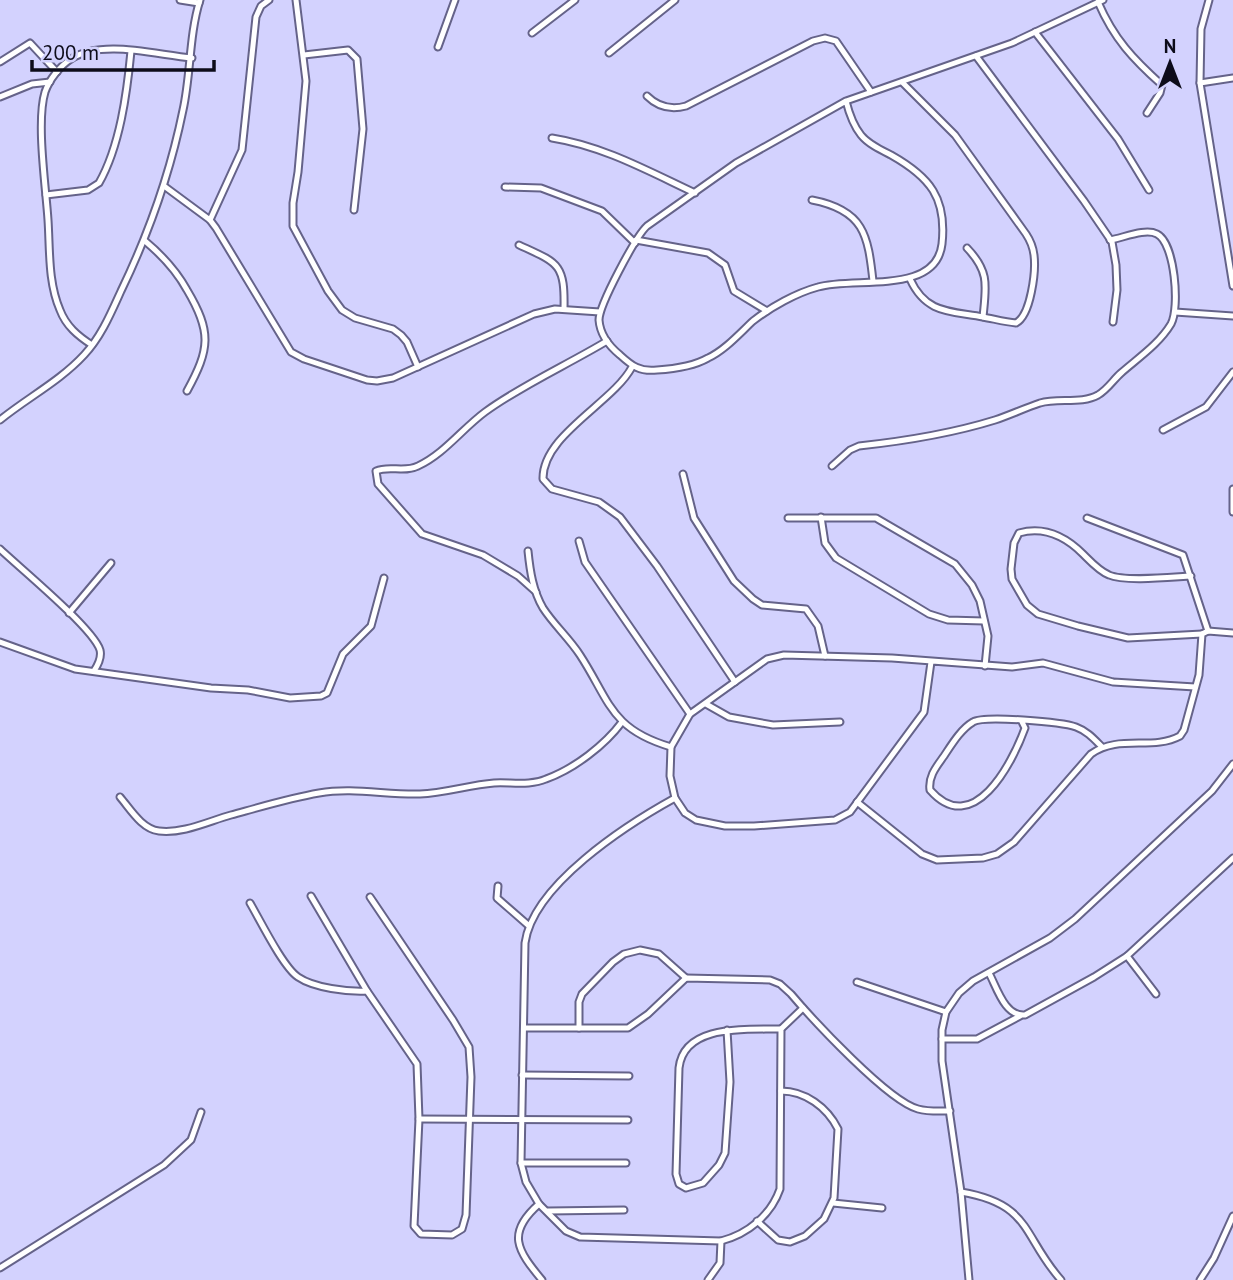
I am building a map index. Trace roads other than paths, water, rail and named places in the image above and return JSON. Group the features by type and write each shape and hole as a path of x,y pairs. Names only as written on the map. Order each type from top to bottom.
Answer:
{"street":[{"path":"0,420 69,369 92,345 145,241 164,186 184,109 192,58 199,2 180,0"},
{"path":"210,220 242,150 256,17 261,6 269,0"},
{"path":"296,0 306,81 293,226 328,291 342,310 355,318 393,329 401,335 418,367"},
{"path":"438,47 455,0"},
{"path":"532,33 575,0"},
{"path":"610,53 675,0"},
{"path":"1209,0 1200,29 1200,83 1233,286"},
{"path":"846,101 854,124 863,137 911,167 930,185 939,201 943,225 938,259 925,271 910,279 819,286 767,311 705,360 656,370 632,367 607,341 600,326 600,312 635,242 647,226 744,158 846,101 1012,43 1100,1 1115,37 1162,85 1147,113"},
{"path":"1035,32 1111,129 1149,190"},
{"path":"647,96 664,107 686,106 813,41 825,38 836,41 871,92"},
{"path":"0,62 30,43 57,72"},
{"path":"304,55 348,50 357,59 363,129 354,210"},
{"path":"92,345 75,333 65,320 55,295 50,271 42,104 57,72 69,60 89,51 131,51 192,58"},
{"path":"46,195 88,190 99,183 115,142 128,84 131,51"},
{"path":"976,56 1111,240 1115,255 1117,290 1113,322"},
{"path":"1200,83 1233,78"},
{"path":"0,97 32,84 50,82"},
{"path":"902,82 956,135 1031,243 1035,264 1023,319 1012,323 947,312 928,304 920,297 910,279"},
{"path":"552,138 599,150 695,193"},
{"path":"164,186 210,220 284,342 296,356 372,381 389,380 547,310 600,312"},
{"path":"505,187 541,188 602,211 635,242 708,253 725,265 734,291 767,311"},
{"path":"812,200 840,209 858,221 863,232 873,281"},
{"path":"832,466 850,450 859,446 933,436 995,420 1040,403 1094,397 1106,389 1168,329 1175,312 1170,256 1162,237 1154,232 1111,240"},
{"path":"145,241 175,269 204,322 202,359 187,391"},
{"path":"519,245 551,259 557,265 563,282 564,310"},
{"path":"967,248 980,262 985,273 983,317"},
{"path":"1175,312 1233,316"},
{"path":"536,592 518,576 483,555 422,534 378,484 376,471 383,468 406,471 418,466 432,458 491,408 607,341"},
{"path":"632,367 615,391 588,411 569,430 553,451 543,479 552,489 599,502 620,517 657,566 735,682"},
{"path":"1163,430 1206,407 1233,372"},
{"path":"683,474 694,518 734,581 762,605 806,609 818,626 825,656"},
{"path":"1233,489 1233,512"},
{"path":"821,517 825,543 836,558 929,614 948,620 984,621"},
{"path":"788,518 876,518 943,555 960,568 980,601 989,645 985,666"},
{"path":"857,802 922,854 937,860 983,858 997,854 1014,842 1091,754 1102,747 1125,742 1171,740 1180,736 1184,730 1200,669 1205,632 1183,555 1087,518"},
{"path":"1191,576 1111,576 1094,565 1072,543 1051,533 1019,533 1014,542 1012,579 1032,611 1046,618 1128,638 1205,632 1233,633"},
{"path":"579,541 585,562 690,714"},
{"path":"0,549 69,613 100,651 100,661 94,671"},
{"path":"527,551 536,592 548,615 580,656 608,706 622,722 649,739 671,747"},
{"path":"69,613 111,563"},
{"path":"0,642 65,667 211,688 248,690 290,698 323,695 327,692 343,654 371,626 384,578"},
{"path":"931,662 924,712 850,812 835,820 725,826 695,820 685,813 675,799 670,776 671,747 690,714 774,656 792,654 892,658 1012,667 1043,663 1113,682 1195,687"},
{"path":"706,704 729,717 773,725 840,722"},
{"path":"1022,722 1025,728 1018,746 994,785 979,800 965,807 952,806 932,792 929,783 932,774 954,741 975,721 983,719 1068,724 1083,730 1102,747"},
{"path":"120,797 149,829 164,831 187,828 232,814 330,792 418,794 491,783 528,783 545,780 574,764 615,731 622,722"},
{"path":"969,1280 961,1192 942,1061 946,1012 959,993 1050,938 1075,919 1212,791 1233,764"},
{"path":"675,799 632,825 567,874 528,925 525,943 521,1163 526,1182 540,1204 566,1231 580,1237 721,1241 737,1236 757,1221 776,1201 780,1189 781,1029"},
{"path":"942,1039 976,1039 1094,977 1127,956 1233,858"},
{"path":"498,886 498,898 528,925"},
{"path":"311,896 367,991 417,1064 419,1119 414,1226 421,1234 452,1235 462,1230 466,1215 471,1077 469,1047 370,897"},
{"path":"250,903 295,975 311,983 343,990 367,991"},
{"path":"579,1028 579,1002 582,993 613,962 624,954 640,950 660,954 686,978 770,980 780,984 883,1087 916,1109 950,1111"},
{"path":"1127,956 1156,994"},
{"path":"989,973 1009,1011 1021,1016"},
{"path":"524,1028 623,1029 648,1014 686,978"},
{"path":"857,982 946,1012"},
{"path":"727,1030 730,1082 725,1153 704,1183 686,1188 679,1184 676,1174 679,1062 684,1052 715,1031 727,1030 781,1029 803,1008"},
{"path":"522,1075 629,1076"},
{"path":"757,1221 778,1240 799,1240 818,1225 833,1203 838,1129 830,1117 810,1098 794,1091 781,1091"},
{"path":"0,1268 164,1166 191,1140 201,1112"},
{"path":"419,1119 628,1120"},
{"path":"521,1163 626,1163"},
{"path":"961,1192 988,1198 1014,1213 1031,1233 1061,1280"},
{"path":"833,1203 882,1208"},
{"path":"540,1204 522,1221 518,1240 519,1250 542,1280"},
{"path":"548,1211 624,1210"},
{"path":"1200,1280 1214,1258 1233,1216"},
{"path":"708,1280 720,1263 721,1241"}]}
